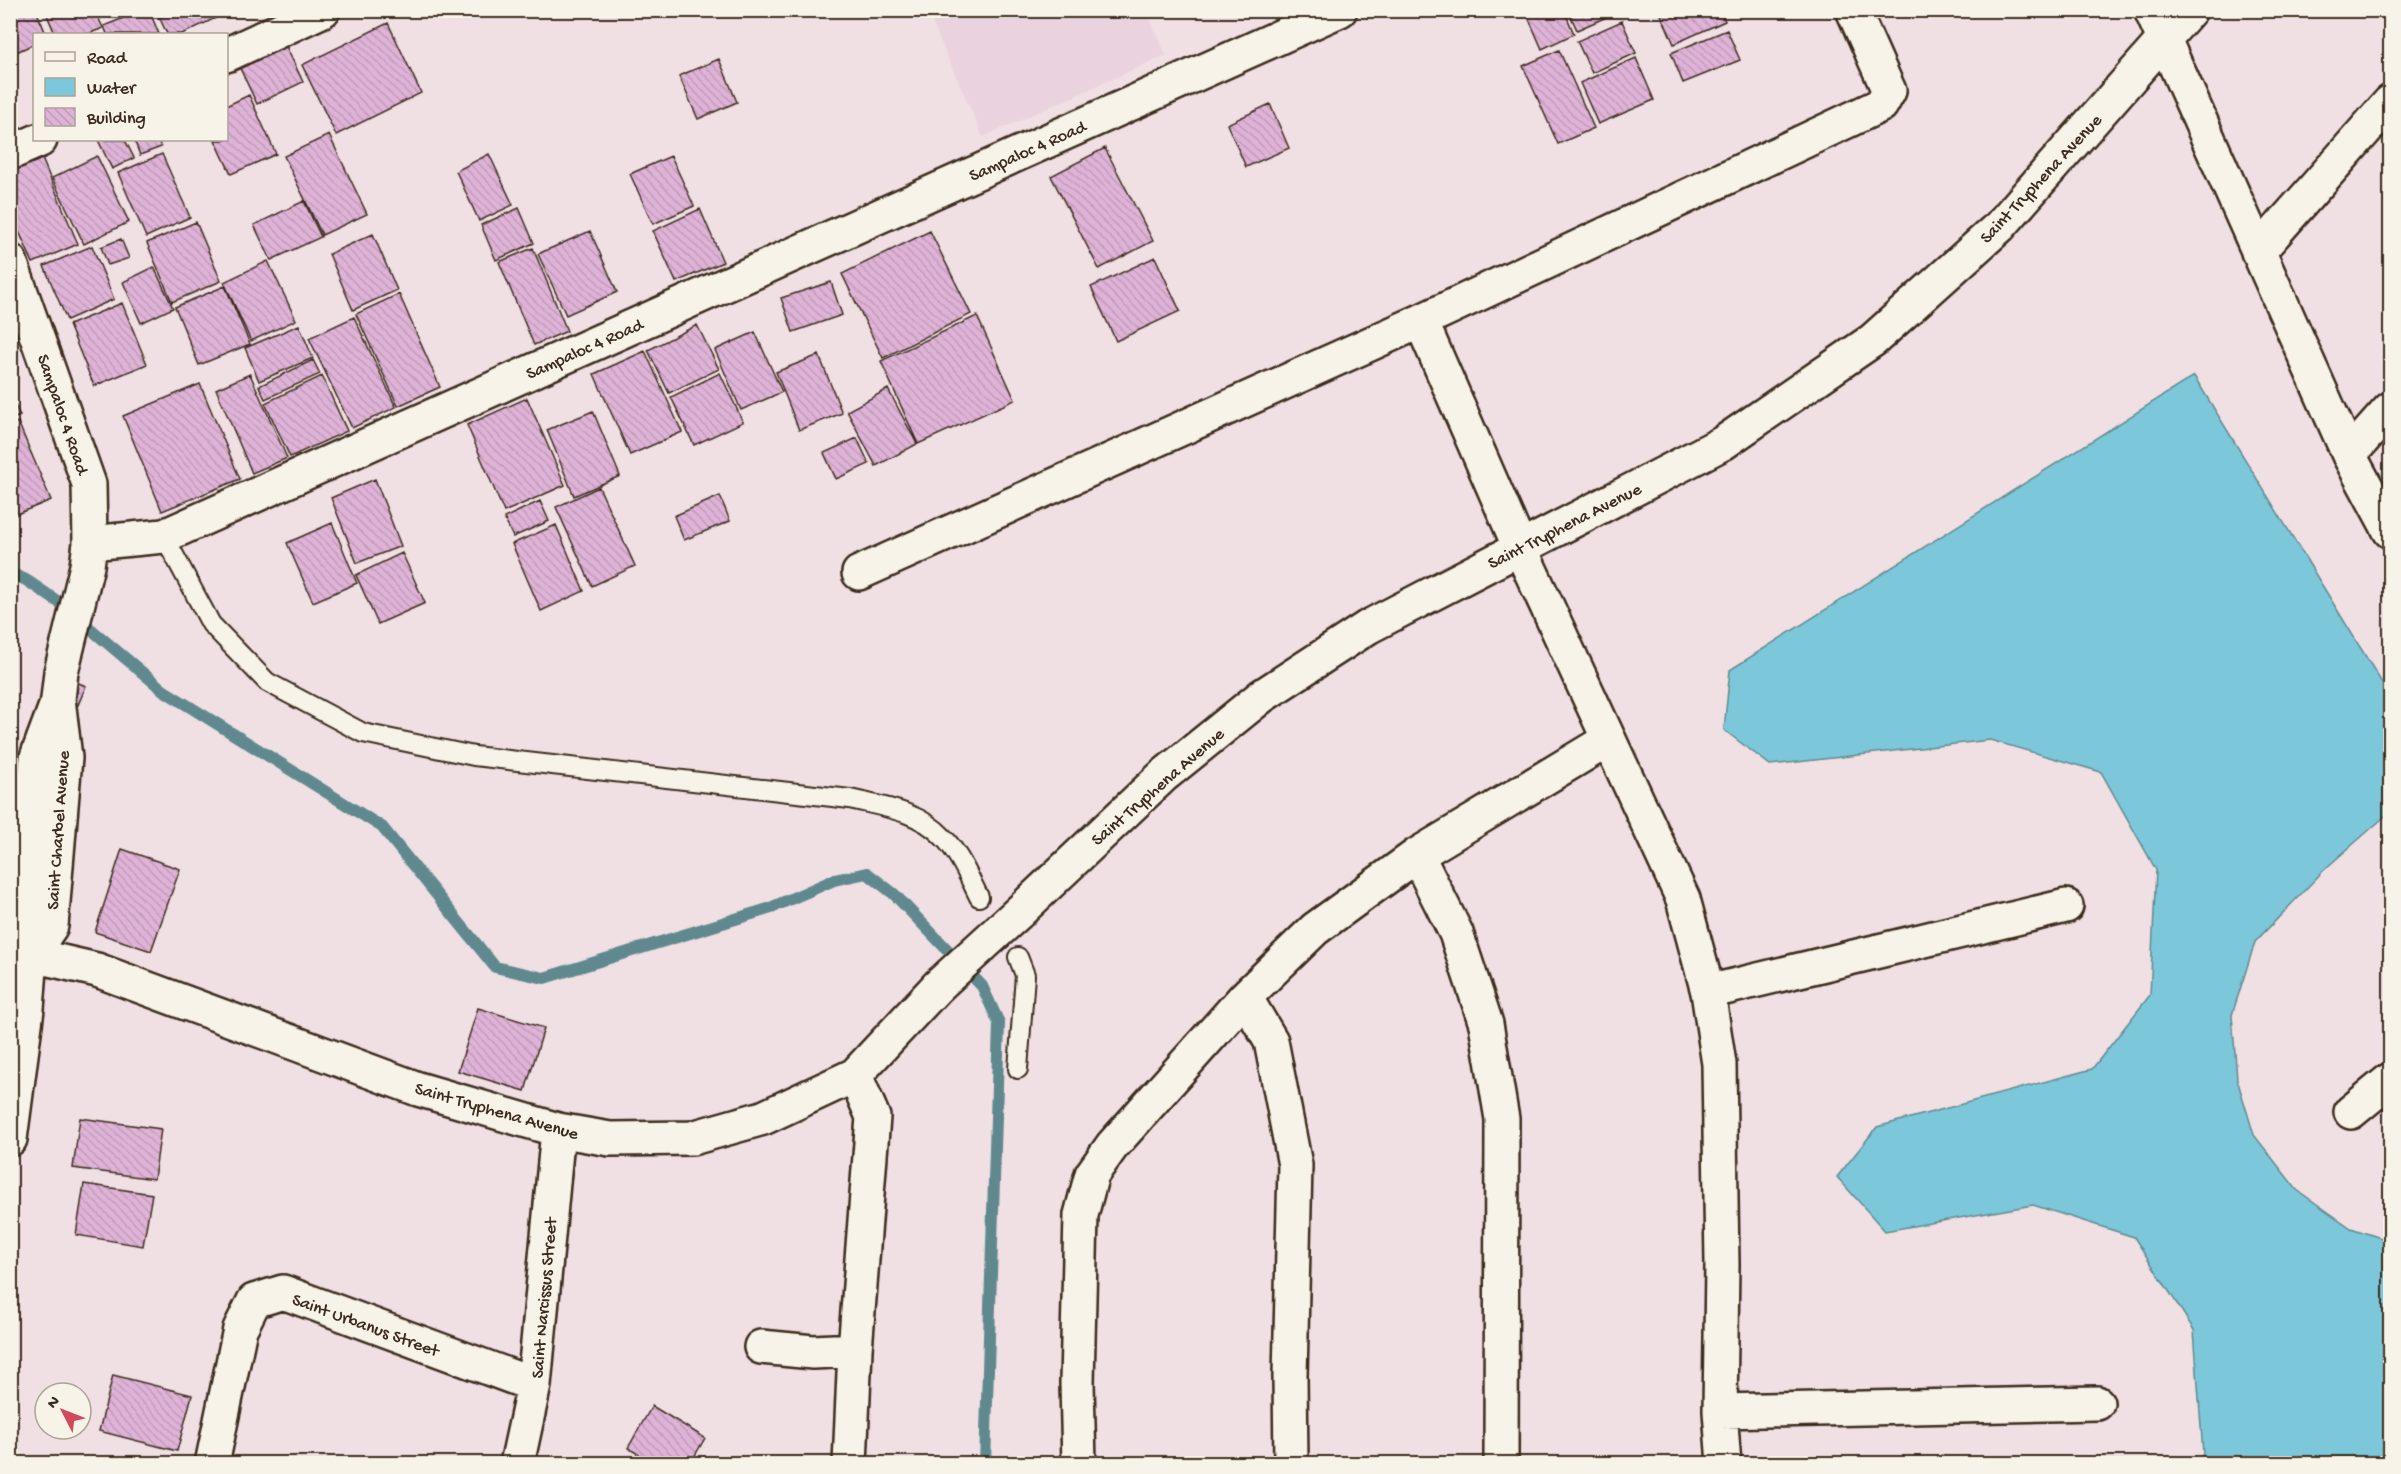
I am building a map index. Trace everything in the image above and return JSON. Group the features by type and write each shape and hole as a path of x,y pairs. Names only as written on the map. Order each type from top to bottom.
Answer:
{"street":[{"path":"228,54 323,10"},
{"name":"Sampaloc 4 Road","path":"10,261 88,484 89,554 164,536 1340,10"},
{"path":"859,573 1421,321 1881,105 1889,90 1853,10"},
{"path":"2151,10 2349,455 2391,531"},
{"name":"Saint Tryphena Avenue","path":"21,952 96,970 418,1089 558,1130 610,1139 692,1138 763,1118 855,1075 938,986 1163,776 1262,696 1368,627 1723,443 1873,340 2000,226 2190,10"},
{"path":"2258,252 2391,102"},
{"path":"10,153 38,141"},
{"path":"1421,321 1520,548 1683,899 1708,992 1719,1064 1722,1265 1720,1411 1724,1464"},
{"path":"2349,455 2391,409"},
{"name":"Saint Charbel Avenue","path":"21,952 51,926 65,758 60,683 89,554"},
{"path":"1080,1464 1077,1383 1081,1215 1092,1174 1112,1146 1245,997 1315,929 1417,855 1608,740"},
{"path":"1417,855 1455,933 1486,1024 1502,1119 1501,1464"},
{"path":"1708,992 2066,906"},
{"path":"10,1139 27,1010 21,952"},
{"path":"1245,997 1272,1041 1295,1165 1290,1376 1291,1464"},
{"path":"850,1464 855,1350 873,1117 855,1075"},
{"path":"2351,1112 2391,1080"},
{"name":"Saint Narcissus Street","path":"517,1464 534,1385 558,1130"},
{"name":"Saint Urbanus Street","path":"212,1464 240,1329 254,1301 283,1292 534,1385"},
{"path":"761,1347 813,1352 855,1350"},
{"path":"1720,1411 2097,1403"}],"lane":[{"path":"164,536 211,624 267,682 363,733 474,756 850,799 902,812 927,823 945,838 979,897"},
{"path":"1018,957 1025,975 1018,1069"}],"shaded area":[{"path":"927,11 1146,11 1166,55 983,137"}],"water":[{"path":"2194,376 2390,696 2390,812 2326,868 2255,942 2232,1015 2237,1079 2254,1135 2297,1190 2351,1228 2390,1241 2390,1463 2195,1463 2203,1454 2194,1330 2134,1237 2033,1205 1885,1231 1837,1177 1877,1127 2092,1069 2150,995 2156,870 2101,772 1990,740 1770,765 1724,730 1730,670"}],"building":[{"path":"10,10 36,10 46,33 33,33 33,44 10,55"},
{"path":"45,10 95,10 103,28 90,33 55,33"},
{"path":"143,10 149,10 159,33 107,33 104,26"},
{"path":"156,10 215,10 218,17 184,33 167,33"},
{"path":"1525,10 1564,10 1574,34 1542,49"},
{"path":"1568,10 1609,10 1611,15 1577,30"},
{"path":"1659,10 1721,10 1725,21 1674,44"},
{"path":"1622,21 1636,53 1592,73 1577,41"},
{"path":"388,23 421,93 336,135 302,65"},
{"path":"1727,30 1740,60 1683,83 1671,53"},
{"path":"284,42 303,82 257,104 238,64"},
{"path":"1559,50 1594,128 1558,144 1523,66"},
{"path":"1636,58 1654,100 1598,124 1580,83"},
{"path":"719,59 737,102 698,119 679,76"},
{"path":"249,95 276,154 231,174 215,141 228,141 228,105"},
{"path":"1270,104 1289,148 1246,167 1227,124"},
{"path":"329,135 367,214 322,235 284,156"},
{"path":"98,141 126,141 134,158 112,169"},
{"path":"134,141 158,141 161,147 140,155"},
{"path":"1105,148 1153,241 1099,269 1051,176"},
{"path":"40,154 78,244 33,263 10,211 10,166"},
{"path":"162,154 190,217 146,237 118,173"},
{"path":"489,154 513,205 479,221 456,171"},
{"path":"97,156 129,222 84,244 52,178"},
{"path":"671,156 694,206 653,224 630,174"},
{"path":"304,201 321,237 271,260 254,225"},
{"path":"519,208 534,243 496,260 481,225"},
{"path":"700,209 723,262 676,282 653,231"},
{"path":"196,222 221,281 172,302 147,243"},
{"path":"590,231 617,292 566,315 538,254"},
{"path":"930,231 971,314 883,358 842,274"},
{"path":"373,234 397,290 353,310 329,254"},
{"path":"121,239 129,258 108,265 101,247"},
{"path":"92,246 114,299 67,320 44,266"},
{"path":"533,248 567,331 534,345 499,262"},
{"path":"1155,257 1180,311 1116,341 1091,287"},
{"path":"268,261 296,320 251,341 224,282"},
{"path":"154,267 173,308 141,323 123,282"},
{"path":"831,282 842,315 793,332 781,298"},
{"path":"225,286 250,344 199,365 175,307"},
{"path":"399,294 440,387 398,406 356,314"},
{"path":"122,303 147,364 94,386 69,325"},
{"path":"977,316 1015,400 918,444 881,361"},
{"path":"354,317 396,407 352,428 309,338"},
{"path":"299,325 313,358 259,381 245,348"},
{"path":"697,325 719,369 669,393 648,350"},
{"path":"755,332 782,392 741,410 715,350"},
{"path":"645,351 682,432 630,455 594,374"},
{"path":"819,355 842,413 799,430 776,372"},
{"path":"313,360 320,374 265,399 259,386"},
{"path":"720,373 743,422 694,445 671,397"},
{"path":"250,374 287,458 252,473 216,389"},
{"path":"322,376 347,431 290,457 265,403"},
{"path":"200,384 240,479 162,511 123,416"},
{"path":"888,389 917,444 876,466 847,411"},
{"path":"10,394 20,416 10,420"},
{"path":"527,398 565,485 504,512 467,425"},
{"path":"593,411 620,476 574,496 547,430"},
{"path":"18,422 51,500 10,517 10,425"},
{"path":"857,438 869,464 836,479 824,453"},
{"path":"375,479 401,546 357,563 331,498"},
{"path":"599,487 635,566 592,586 556,507"},
{"path":"720,496 730,521 684,540 674,516"},
{"path":"540,501 549,521 513,537 504,518"},
{"path":"332,523 357,583 313,602 287,543"},
{"path":"556,525 584,591 541,611 512,544"},
{"path":"402,553 425,603 378,624 356,575"},
{"path":"76,682 86,686 78,705 68,701"},
{"path":"122,849 180,869 151,951 95,932"},
{"path":"478,1008 544,1028 525,1091 458,1071"},
{"path":"80,1118 161,1129 154,1179 73,1168"},
{"path":"84,1184 152,1194 143,1246 76,1235"},
{"path":"113,1375 192,1395 177,1451 99,1431"},
{"path":"652,1406 705,1438 690,1464 655,1464 628,1448"}],"waterway":[{"path":"10,573 26,580 60,603 163,690 382,827 495,967 544,978 768,909 834,880 867,873 894,894 982,986 999,1023 985,1464"}]}
